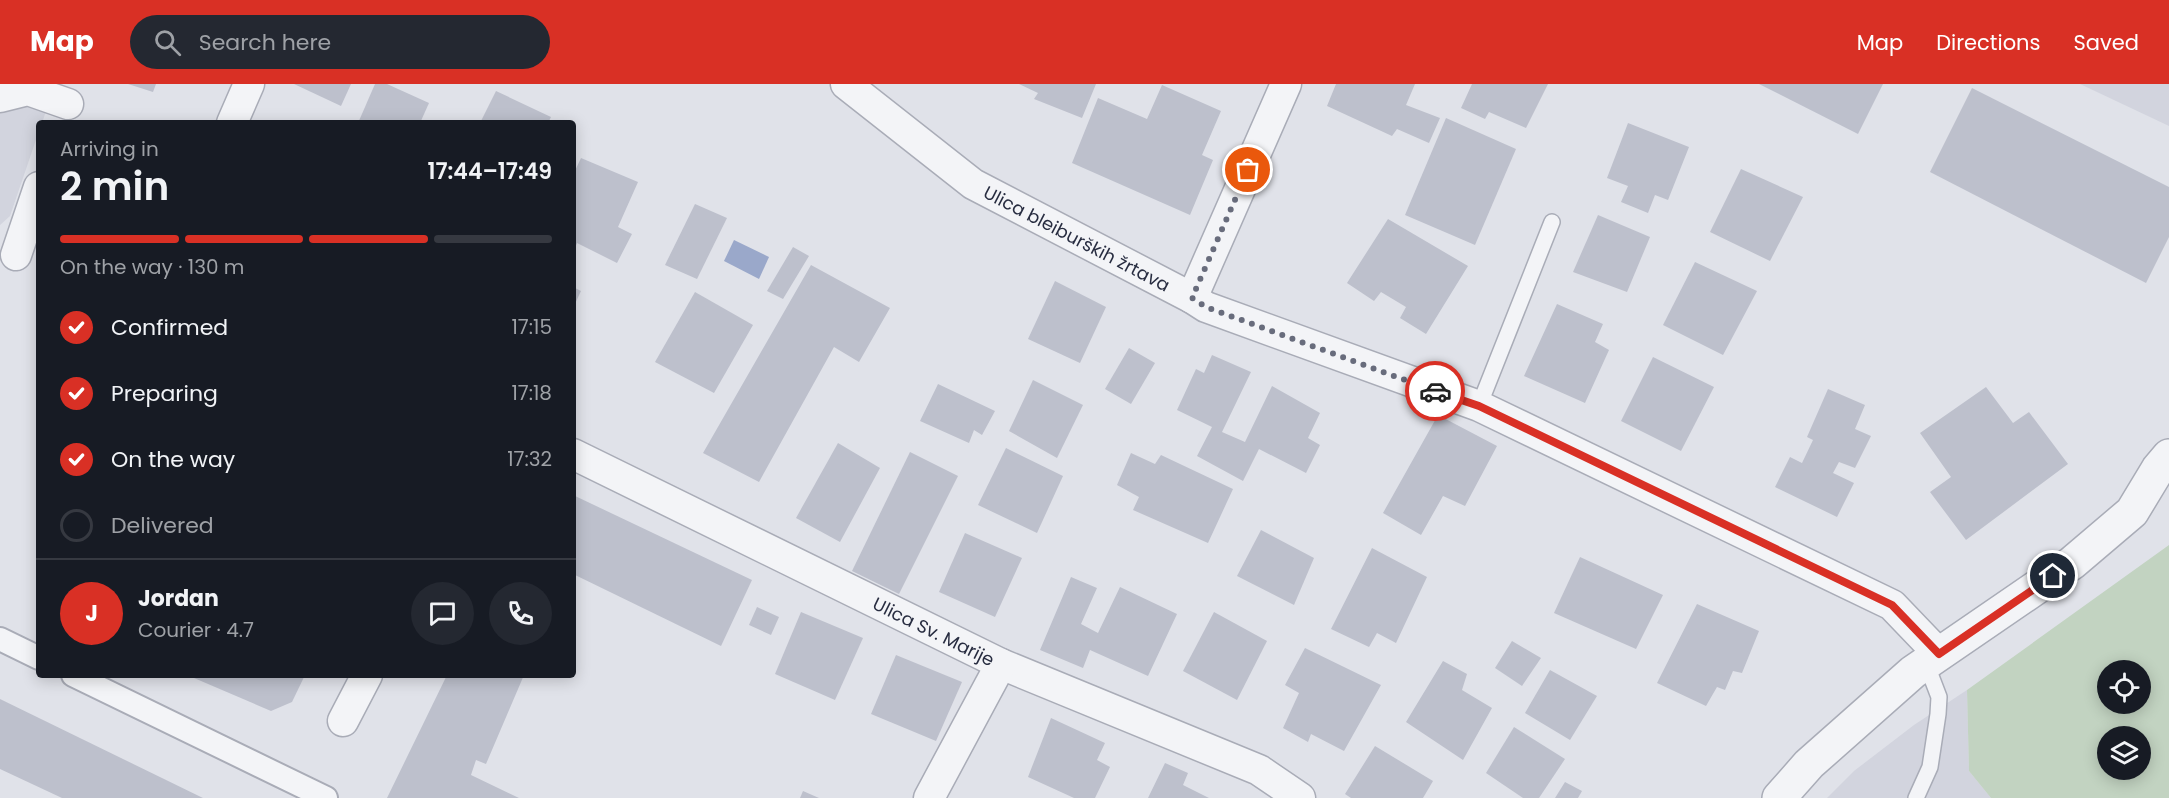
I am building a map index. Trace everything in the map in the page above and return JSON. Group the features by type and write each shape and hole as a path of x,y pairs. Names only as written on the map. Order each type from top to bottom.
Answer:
{"street":[{"path":"233,120 249,84"},
{"name":"Ulica bleiburških žrtava","path":"846,84 974,184 1206,307 1479,406 1892,605 1933,658"},
{"path":"1192,298 1286,84"},
{"path":"0,97 28,90 67,104"},
{"path":"18,255 36,197"},
{"name":"Ulica Sv. Marije","path":"576,455 1001,664 1259,770 1300,798"},
{"path":"2132,512 2158,469 2169,456"},
{"path":"1779,798 1809,764 1914,672 2072,563 2132,512 2169,496"},
{"path":"0,639 36,657"},
{"path":"929,798 1001,664"},
{"path":"79,678 326,798"},
{"path":"343,721 365,678"}],"lane":[{"path":"1479,406 1552,222"},
{"path":"1916,798 1930,767 1939,697 1933,658"}],"shaded area":[{"path":"0,84 55,84 43,120 36,120 36,140 10,216 0,225"},
{"path":"2080,84 2169,84 2169,126"},
{"path":"1967,690 1969,771 1991,798 1827,798 1854,771 1914,725"}],"green space":[{"path":"2169,545 2169,798 1991,798 1969,771 1967,690"}],"water":[{"path":"734,240 769,257 759,279 724,261"}],"building":[{"path":"128,84 156,84 153,92"},
{"path":"294,84 351,84 341,106"},
{"path":"375,84 387,84 429,103 421,120 359,120"},
{"path":"1019,84 1096,84 1082,118 1034,99 1038,93"},
{"path":"1336,84 1415,84 1406,105 1440,118 1429,143 1397,129 1392,136 1327,106"},
{"path":"1472,84 1548,84 1526,128 1489,112 1485,119 1461,108"},
{"path":"1759,84 1883,84 1858,134"},
{"path":"1162,85 1221,111 1202,155 1213,160 1190,215 1072,163 1098,98 1147,119"},
{"path":"1972,88 2169,187 2169,237 2146,283 1930,172"},
{"path":"496,91 551,117 550,120 482,120"},
{"path":"1446,118 1516,149 1475,245 1405,215"},
{"path":"1628,123 1689,147 1668,200 1655,195 1648,213 1621,202 1628,186 1607,178"},
{"path":"581,158 638,182 618,227 632,234 617,263 577,243 576,245 576,169"},
{"path":"1741,169 1803,197 1770,261 1710,232"},
{"path":"695,204 727,218 697,279 665,265"},
{"path":"1598,215 1650,237 1627,292 1573,272"},
{"path":"1388,219 1468,266 1426,334 1400,318 1406,307 1381,292 1374,301 1347,283"},
{"path":"793,247 809,256 783,299 767,291"},
{"path":"1695,262 1757,291 1723,355 1663,325"},
{"path":"811,265 890,308 859,362 834,347 759,482 703,453"},
{"path":"1055,281 1106,307 1080,363 1028,339"},
{"path":"576,288 581,291 576,302"},
{"path":"695,292 753,325 714,393 655,362"},
{"path":"1557,304 1603,324 1595,342 1609,350 1585,403 1524,376"},
{"path":"1129,348 1155,363 1131,404 1105,389"},
{"path":"1212,355 1251,372 1222,432 1245,442 1272,386 1320,413 1308,438 1320,445 1306,473 1259,449 1243,481 1197,456 1212,427 1177,410 1196,369 1204,373"},
{"path":"1653,357 1714,387 1681,451 1621,421"},
{"path":"1033,380 1083,405 1057,458 1009,431"},
{"path":"938,384 995,411 982,435 974,430 969,443 920,421"},
{"path":"1986,387 2013,423 2029,412 2068,464 1966,540 1930,492 1951,477 1920,433"},
{"path":"1828,389 1865,405 1855,429 1871,436 1855,468 1839,462 1833,473 1854,483 1837,517 1775,487 1790,457 1802,463 1813,440 1807,437"},
{"path":"1438,415 1497,446 1465,506 1443,496 1421,535 1383,513"},
{"path":"838,443 880,468 840,542 796,518"},
{"path":"1006,448 1063,476 1037,533 978,505"},
{"path":"910,452 958,476 899,594 852,571"},
{"path":"1131,453 1155,464 1161,455 1233,489 1208,543 1133,510 1139,497 1117,485"},
{"path":"576,496 752,580 721,646 576,575"},
{"path":"1261,530 1314,558 1294,605 1237,576"},
{"path":"965,533 1022,558 995,617 939,592"},
{"path":"1372,548 1427,577 1396,643 1377,633 1369,647 1331,629"},
{"path":"1580,557 1663,595 1636,649 1554,613"},
{"path":"1071,577 1097,588 1081,624 1098,633 1120,587 1177,614 1148,676 1090,650 1083,668 1040,650"},
{"path":"1697,604 1759,631 1742,673 1733,671 1725,690 1717,687 1706,706 1657,683"},
{"path":"757,607 779,617 771,635 749,625"},
{"path":"801,612 863,638 835,700 775,674"},
{"path":"1214,612 1267,641 1237,700 1183,671"},
{"path":"1512,641 1541,658 1522,686 1495,668"},
{"path":"1305,648 1381,685 1344,751 1311,734 1308,742 1283,728 1299,693 1285,685"},
{"path":"896,655 962,682 936,741 871,714"},
{"path":"1443,661 1467,674 1462,690 1492,708 1463,760 1406,722"},
{"path":"1550,670 1597,696 1570,740 1525,713"},
{"path":"194,678 304,678 292,702 271,711"},
{"path":"446,678 523,678 486,764 476,760 471,775 519,798 387,798"},
{"path":"0,699 203,798 62,798 0,769"},
{"path":"1051,718 1105,743 1097,760 1110,767 1095,798 1074,798 1028,777"},
{"path":"1514,727 1565,759 1539,798 1523,798 1486,773"},
{"path":"1375,746 1433,781 1423,798 1351,798 1345,794"},
{"path":"1165,763 1188,773 1183,785 1209,798 1148,798"},
{"path":"1565,782 1582,791 1578,798 1555,798"},
{"path":"803,791 819,798 800,798"}],"way so far":[{"path":"1248,170 1192,298 1206,307 1435,391"}],"route":[{"path":"1435,391 1479,406 1892,605 1939,654 2053,576"}]}
